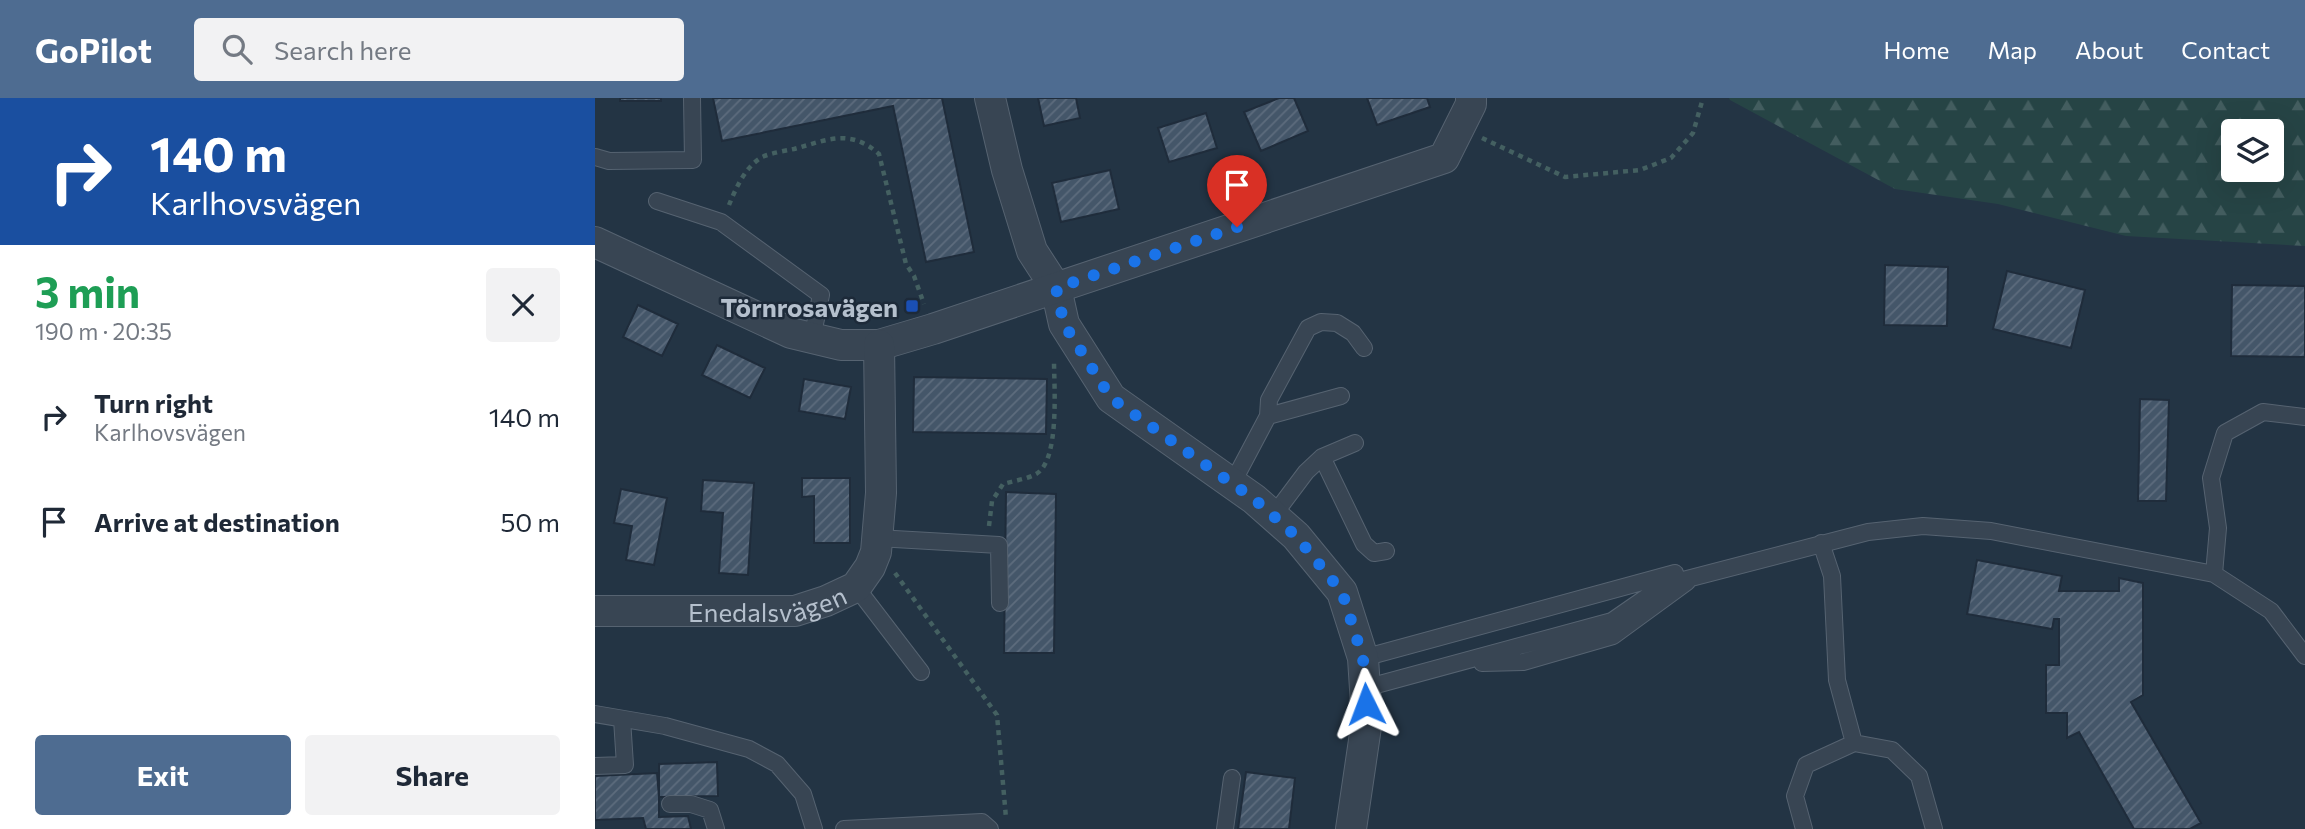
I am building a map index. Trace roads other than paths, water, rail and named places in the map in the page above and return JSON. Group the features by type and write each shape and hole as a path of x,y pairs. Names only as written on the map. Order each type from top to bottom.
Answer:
{"street":[{"path":"990,98 1007,170 1032,251 1056,288 1064,324 1111,398 1273,516 1296,536 1342,592 1363,658 1367,720 1351,829"},
{"path":"595,242 790,334 841,345 879,345 1444,158 1471,104 1471,98"},
{"name":"Enedalsvägen","path":"595,611 795,611 856,587 875,549 881,493 879,345"}],"lane":[{"path":"595,157 609,161 693,160 692,98"},
{"path":"657,201 721,222 821,295 812,338"},
{"path":"1232,484 1268,416 1269,400 1308,328 1321,322 1337,323 1353,333 1364,348"},
{"path":"1268,416 1342,396"},
{"path":"2214,574 2218,528 2211,478 2225,433 2263,412 2305,417"},
{"path":"1273,516 1306,472 1322,457 1355,443"},
{"path":"1322,457 1363,544 1374,552 1386,551"},
{"path":"1365,688 1612,621 1664,585 1868,532 1923,526 1991,531 2214,574 2271,611 2305,656"},
{"path":"1821,543 1832,576 1837,680 1854,743"},
{"path":"875,549 999,545 1000,603"},
{"path":"1363,658 1674,572 1695,577"},
{"path":"856,587 922,673"},
{"path":"595,714 665,726 749,749 777,764 803,794 814,829"},
{"path":"595,766 625,765 622,719"},
{"path":"1804,829 1795,796 1806,765 1854,743 1892,750 1919,776 1934,829"},
{"path":"1225,829 1232,778"},
{"path":"670,804 691,803 710,810 716,829"},
{"path":"844,829 982,822 990,829"}],"place":[{"name":"Törnrosavägen","path":"912,306"}]}
